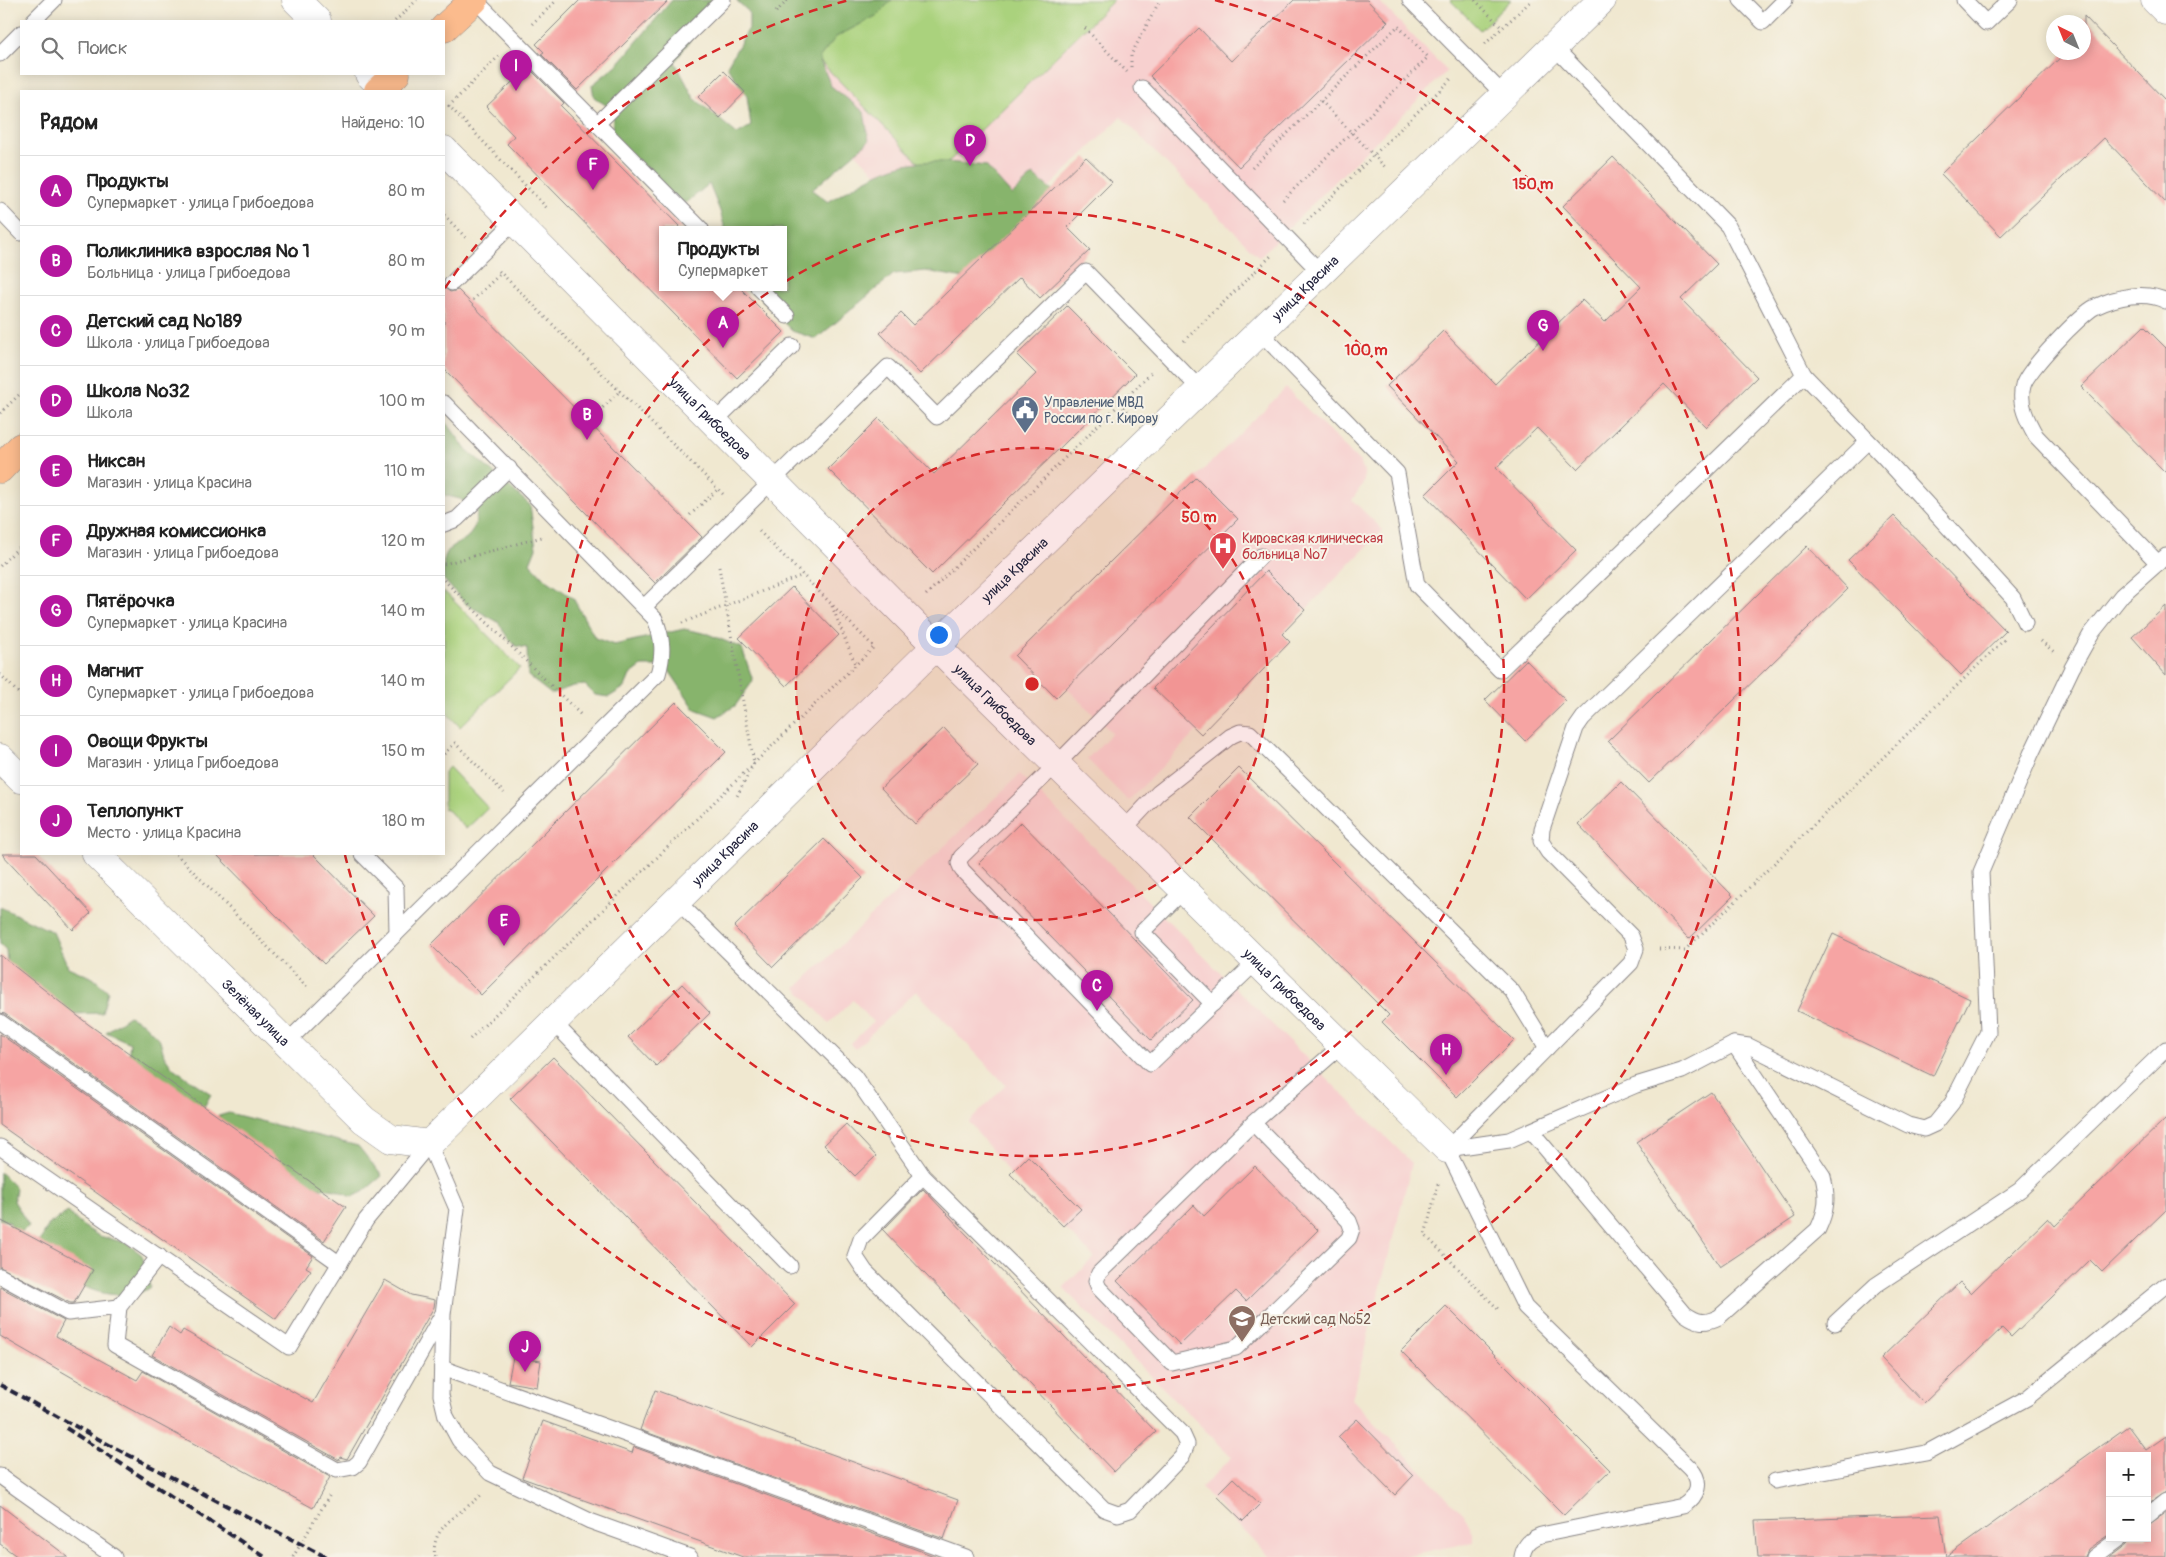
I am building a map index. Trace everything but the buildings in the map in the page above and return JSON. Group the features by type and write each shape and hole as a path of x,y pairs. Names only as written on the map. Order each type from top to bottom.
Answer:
{"main road":[{"path":"445,27 474,0"},
{"path":"0,468 20,448"}],"street":[{"path":"296,0 316,20"},
{"name":"улица Красина","path":"429,1144 936,646 1602,0"},
{"path":"2155,0 2166,11"},
{"name":"улица Грибоедова","path":"445,151 936,646 1447,1149"},
{"path":"0,758 20,778"},
{"name":"Зелёная улица","path":"97,855 364,1120 391,1139 429,1144"}],"lane":[{"path":"34,20 54,0"},
{"path":"474,0 698,226"},
{"path":"598,124 723,0"},
{"path":"1410,0 1504,95"},
{"path":"1741,0 1763,22 1785,0"},
{"path":"1964,0 1986,23 2010,0"},
{"path":"0,54 20,34"},
{"path":"1554,46 1728,226 1804,375 1868,441 2013,598 2023,623"},
{"path":"1142,88 1321,273"},
{"path":"0,211 20,232"},
{"path":"452,284 515,221"},
{"path":"645,606 888,367 937,417 1086,272 1200,389"},
{"path":"762,291 786,316"},
{"path":"1447,1149 1509,1140 1636,1085 1682,1071 1734,1044 1749,1046 1908,1125 1924,1129 1935,1124 1952,1103 1988,1032 1981,872 2031,754 2072,668 2091,634 2122,595 2162,560 2036,436 2024,415 2023,386 2036,363 2093,307 2124,297 2156,296 2166,301"},
{"path":"1260,332 1397,473 1418,585 1500,670 1804,375"},
{"path":"714,422 792,346"},
{"path":"286,1043 658,674 663,656 663,638 655,619 645,606 445,404"},
{"path":"1447,1149 1630,963 1636,949 1631,936 1548,852 1541,841 1542,829 1576,728 1583,718 1868,441"},
{"path":"445,524 457,518 509,468"},
{"path":"1256,962 1150,1064 962,870 959,863 961,857 1056,764 1261,556"},
{"path":"1122,830 1158,793 1231,736 1240,732 1250,733 1512,991 1546,1048"},
{"path":"363,855 396,888 397,932"},
{"path":"1184,890 1142,932 1213,1004"},
{"path":"677,901 854,1076 923,1176 1182,1434 1186,1444 1182,1456 1130,1510 1118,1514 1104,1509 865,1271 856,1256 861,1239 923,1176"},
{"path":"0,1022 340,1264"},
{"path":"554,1023 790,1266"},
{"path":"1531,1131 1685,1314 1696,1322 1708,1323 1719,1317 1818,1229 1826,1211 1827,1193 1823,1176 1734,1044"},
{"path":"1253,1123 1349,1221 1352,1229 1349,1238 1236,1348 1172,1363 1100,1288 1096,1281 1099,1273 1253,1123 1341,1046"},
{"path":"1835,1324 1876,1285 2020,1190 2166,1049"},
{"path":"0,1147 289,1347 366,1220 429,1144 457,1209 443,1314 441,1394 446,1416 459,1440 490,1473 590,1521 690,1557"},
{"path":"1447,1149 1525,1307 1690,1468 1696,1475 1699,1484 1692,1500 1683,1506 1541,1535 1532,1538 1526,1545 1522,1557"},
{"path":"159,1256 119,1306 115,1345 331,1467 344,1470 353,1467 359,1462 443,1314"},
{"path":"0,1276 68,1314 119,1306"},
{"path":"1775,1481 1926,1452 2028,1398 2166,1285"},
{"path":"442,1368 966,1557"},
{"path":"0,1476 114,1557"},
{"path":"2151,1513 2166,1501"},
{"path":"2094,1557 2115,1542"}],"path":[{"path":"396,20 417,0"},
{"path":"551,212 449,106 557,0"},
{"path":"776,12 788,0"},
{"path":"1142,88 1132,72 1131,55 1160,0"},
{"path":"1475,0 1502,28"},
{"path":"923,597 1532,0"},
{"path":"1236,184 1399,25 1428,57 1266,216"},
{"path":"1085,28 1142,88"},
{"path":"1321,101 1390,171"},
{"path":"445,216 874,647 470,1039"},
{"path":"473,300 501,273"},
{"path":"592,418 619,392"},
{"path":"0,413 20,394"},
{"path":"690,515 718,489"},
{"path":"445,564 569,530"},
{"path":"713,538 754,763 736,798"},
{"path":"0,566 20,546"},
{"path":"660,631 726,607 803,575"},
{"path":"445,581 598,732"},
{"path":"830,603 855,664"},
{"path":"1636,949 1685,950 2023,623 2072,668"},
{"path":"0,674 20,695"},
{"path":"445,753 455,743 521,810"},
{"path":"177,855 325,1004"},
{"path":"293,1557 302,1546 344,1470"},
{"path":"435,1557 434,1550 438,1534 447,1523 472,1505 483,1494 490,1473"}],"shaded area":[{"path":"820,0 1378,0 1447,71 1259,257 1121,117 1021,215 928,227 794,90"},
{"name":"Кировская клиническая больница №7","path":"1286,388 1360,462 1364,471 1364,482 1352,500 1383,530 1282,634 1290,642 1201,734 1197,731 1128,801 1087,759 1112,733 1067,688 1056,699 1015,656"},
{"path":"1020,774 1412,1163 1352,1399 1463,1514 1473,1533 1473,1542 1399,1557 1270,1557 1201,1488 1232,1457 1063,1288 1094,1257 1010,1174 969,1122 1006,1085 916,991 855,1049 850,1044 873,1022 853,1000 829,1023 796,988"}],"green space":[{"path":"672,0 711,0 714,5 675,62 694,98 737,134 751,126 747,96 727,66 749,28 749,12 736,0 892,0 876,16 836,37 819,58 831,86 864,112 869,141 812,190 828,202 885,170 905,164 935,162 986,166 1012,195 1033,175 1067,202 986,282 926,271 894,274 816,339 792,331 764,302 757,291 787,291 787,226 724,226 709,184 686,203 656,190 612,133 613,110 594,97 592,85 618,64"},
{"path":"871,0 1114,0 933,177 814,55"},
{"path":"1450,0 1511,0 1480,30"},
{"path":"445,420 466,449 530,505 536,548 530,563 545,579 573,598 595,638 614,645 684,629 708,634 742,648 753,681 735,706 717,717 695,709 666,666 642,666 630,675 625,687 609,697 595,695 585,685 573,686 551,694 528,676 527,648 516,646 508,638 498,622 466,604 445,581 445,558 447,553 467,537 476,523 477,510 460,499 445,495"},
{"path":"445,592 520,668 460,727 445,711"},
{"path":"449,767 488,808 466,829 445,808 445,771"},
{"path":"0,907 53,932 68,967 93,978 108,991 102,1013 71,1014 8,977 6,950 0,944"},
{"path":"129,1016 143,1023 160,1040 164,1055 173,1068 211,1094 204,1107 128,1058 130,1043 106,1032"},
{"path":"229,1113 358,1146 382,1176 363,1192 352,1197 336,1190 314,1187 215,1117"},
{"path":"0,1172 16,1188 14,1201 29,1226 11,1239 10,1222 0,1219"},
{"path":"68,1212 83,1226 99,1236 127,1243 142,1255 150,1287 142,1292 131,1295 105,1293 83,1286 55,1265 37,1247 49,1224"}],"railway":[{"path":"0,1385 115,1448 326,1557"},
{"path":"66,1428 265,1557"}],"place":[{"name":"Овощи Фрукты","path":"516,91"},
{"name":"Школа №32","path":"970,166"},
{"name":"Дружная комиссионка","path":"593,190"},
{"name":"Продукты","path":"723,348"},
{"name":"Пятёрочка","path":"1543,351"},
{"name":"Управление МВД России по г. Кирову","path":"1025,434"},
{"name":"Поликлиника взрослая № 1","path":"587,440"},
{"name":"Кировская клиническая больница №7","path":"1223,570"},
{"name":"Никсан","path":"504,946"},
{"name":"Детский сад №189","path":"1097,1011"},
{"name":"Магнит","path":"1446,1075"},
{"name":"Детский сад №52","path":"1242,1343"},
{"name":"Теплопункт","path":"525,1372"}]}
